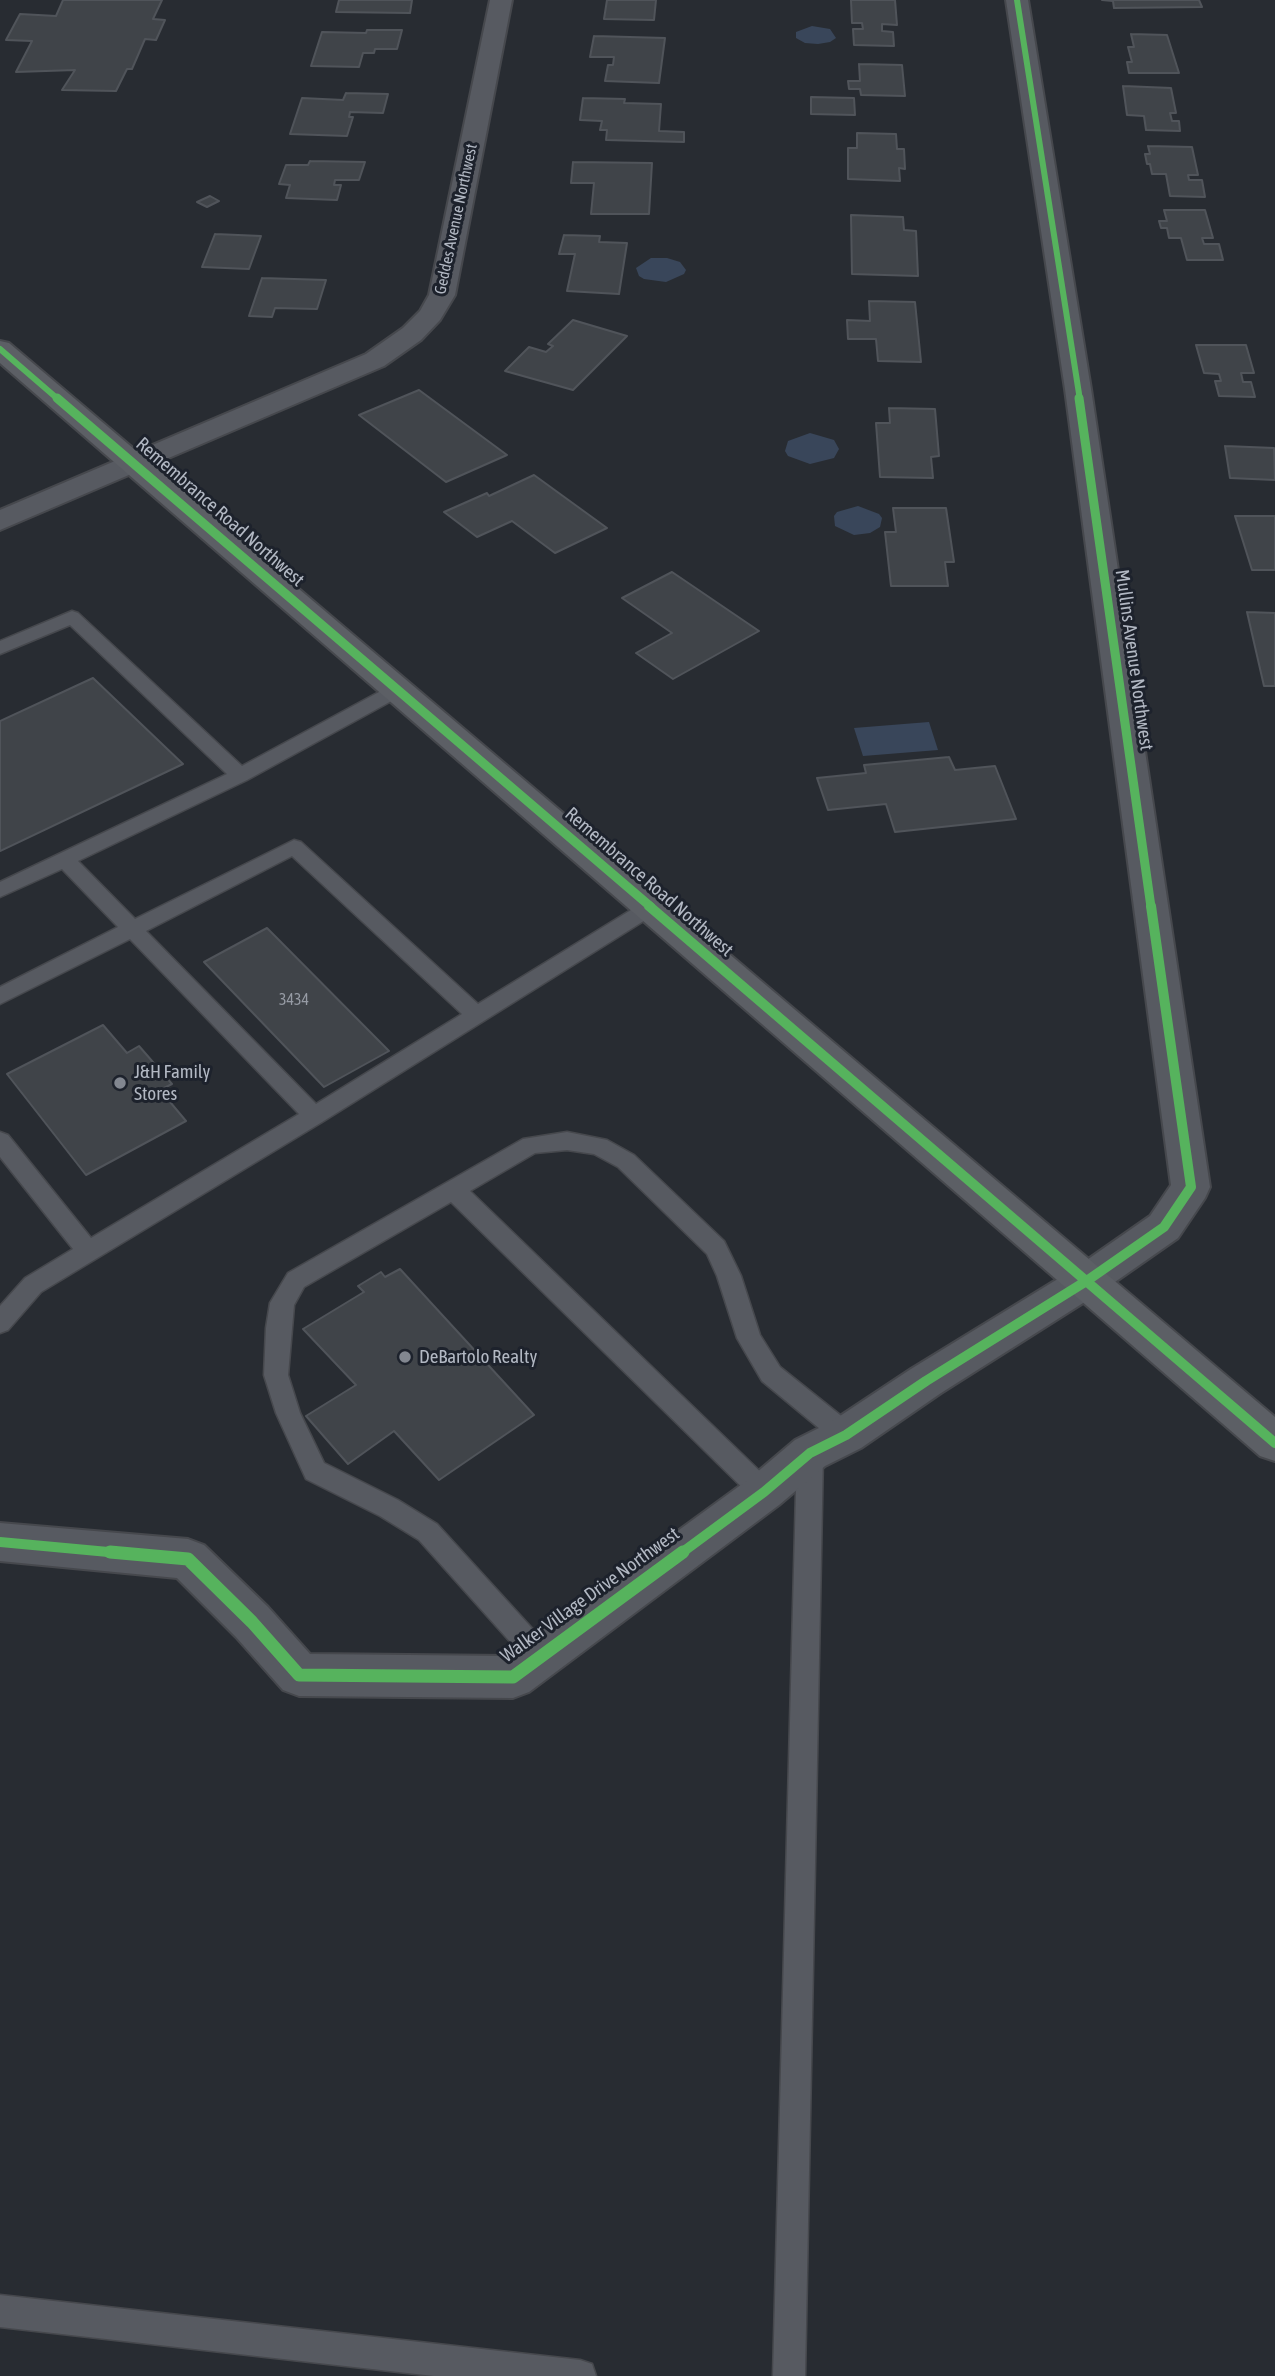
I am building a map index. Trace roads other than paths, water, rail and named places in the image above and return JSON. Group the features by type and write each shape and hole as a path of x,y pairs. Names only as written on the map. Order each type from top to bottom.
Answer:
{"main road":[{"name":"Remembrance Road Northwest","path":"0,349 134,461 1275,1443"}],"street":[{"name":"Geddes Avenue Northwest","path":"134,461 375,360 412,334 431,315 442,295 502,0"},
{"name":"Mullins Avenue Northwest","path":"1017,0 1079,401 1191,1187 1164,1227 1088,1280"},
{"path":"0,521 134,461"},
{"name":"Walker Village Drive Northwest","path":"0,1542 188,1559 252,1622 299,1675 513,1677 828,1444 1088,1280"}],"lane":[{"path":"0,648 72,617 240,775"},
{"path":"0,890 240,775 399,689"},
{"path":"0,996 133,931 294,847 477,1016"},
{"path":"64,859 314,1116"},
{"path":"3,1313 33,1284 314,1116 651,907"},
{"path":"0,1141 88,1251"},
{"path":"540,1656 428,1532 389,1508 315,1471 288,1413 276,1375 278,1328 282,1303 296,1280 531,1145 567,1141 599,1146 626,1161 716,1248 729,1276 749,1338 771,1374 828,1444 789,2376"},
{"path":"453,1189 764,1492"},
{"path":"0,2311 580,2376"}],"water":[{"path":"812,26 830,29 836,38 818,44 805,43 796,38 796,32"},
{"path":"651,258 667,258 680,262 686,270 684,274 666,282 644,279 639,276 636,268"},
{"path":"810,433 834,440 839,449 834,458 810,464 788,456 785,451 788,441"},
{"path":"858,506 879,514 882,518 880,527 870,533 854,535 835,526 834,516 837,512"},
{"path":"929,722 938,750 863,756 854,728"}],"place":[{"name":"J&H Family Stores","path":"120,1083"},
{"name":"DeBartolo Realty","path":"405,1357"}]}
